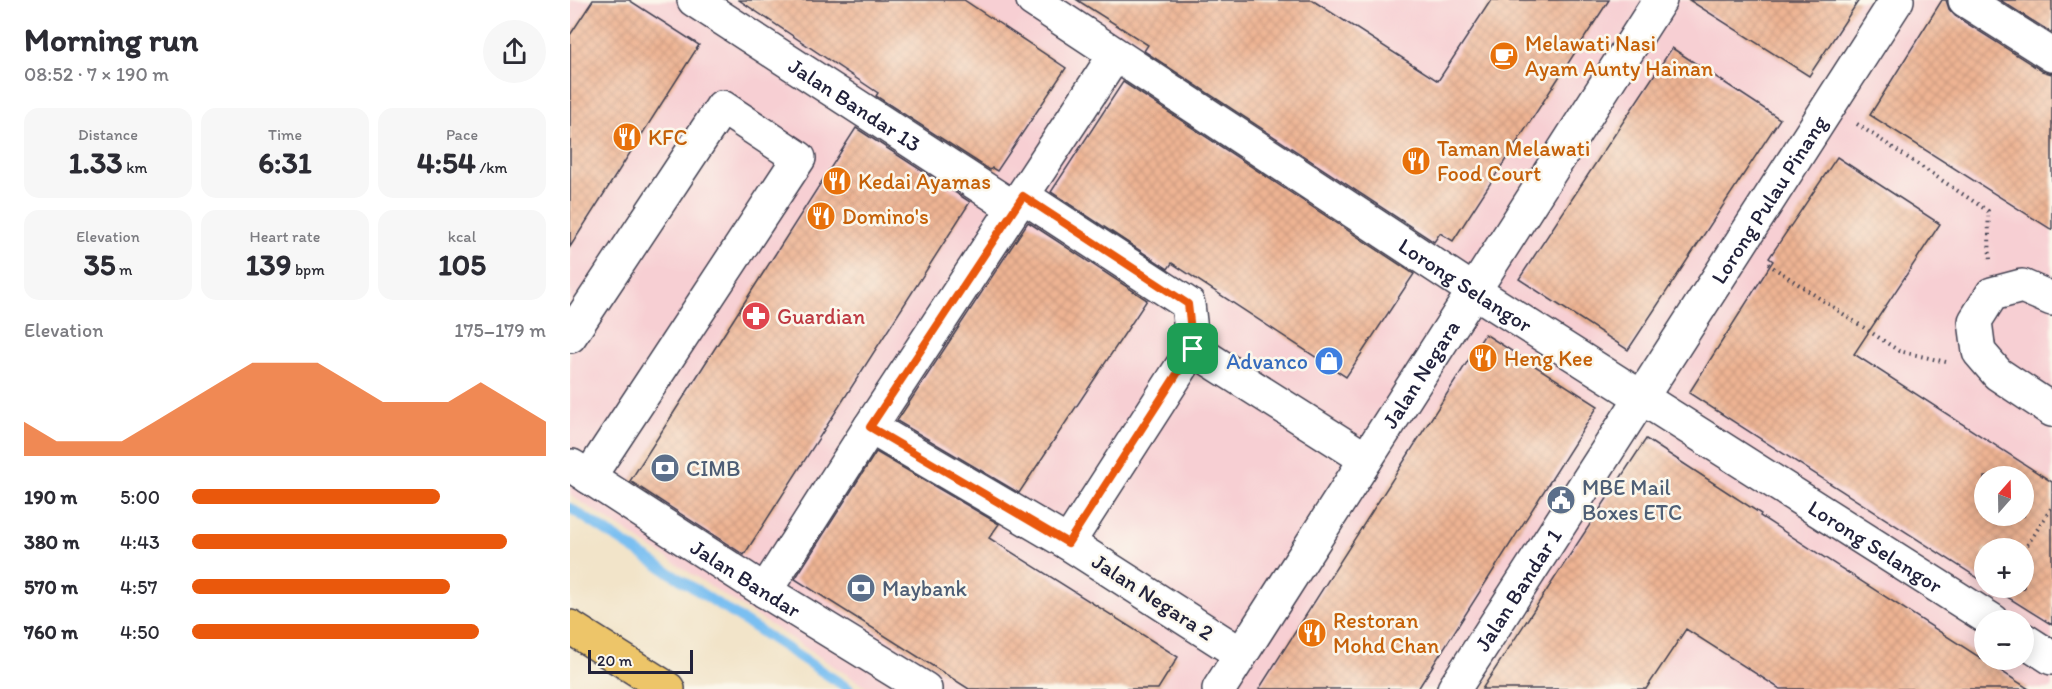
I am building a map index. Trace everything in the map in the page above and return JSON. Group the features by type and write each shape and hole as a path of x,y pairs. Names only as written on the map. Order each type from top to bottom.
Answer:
{"highway":[{"path":"570,627 668,689"}],"street":[{"name":"Jalan Bandar 13","path":"694,0 1018,202 1188,304 1193,349"},
{"name":"Lorong Selangor","path":"1033,0 1474,291 1976,610"},
{"name":"Jalan Negara","path":"1219,689 1660,0"},
{"name":"Lorong Pulau Pinang","path":"1641,398 1897,0"},
{"path":"1965,0 2052,56"},
{"path":"765,591 1114,55"},
{"path":"570,336 722,107 799,158 579,471"},
{"path":"2052,299 2022,286 1992,294 1974,321 1979,352 1998,374 2052,410"},
{"path":"1193,349 1366,459"},
{"name":"Jalan Negara 2","path":"1193,349 1068,543 1241,654"},
{"name":"Jalan Bandar 1","path":"1454,689 1641,398"},
{"path":"870,427 1068,543"},
{"name":"Jalan Bandar","path":"579,471 765,591 925,689"},
{"path":"2034,646 2052,658"}],"path":[{"path":"1830,105 1988,212 1992,294"},
{"path":"1740,245 1899,351 1998,374"},
{"path":"2032,538 2052,507"}],"shaded area":[{"path":"570,0 2052,0 2052,689 869,689 570,495"}],"building":[{"path":"593,0 629,0 699,45 570,247 570,35"},
{"path":"739,0 964,0 1066,68 997,171 992,168 990,170 876,96 878,93"},
{"name":"Taman Melawati Food Court","path":"1077,0 1312,0 1438,81 1491,0 1609,0 1453,241 1440,233 1434,242 1144,51 1148,45"},
{"path":"1689,0 1859,0 1809,76"},
{"path":"1942,0 1946,0 1955,16 2042,71 2052,74 2052,230 1870,115"},
{"path":"2000,0 2052,0 2052,33"},
{"path":"1672,48 1780,119 1628,350 1519,279"},
{"path":"1123,82 1414,274 1346,377 1172,263 1168,269 1051,192"},
{"path":"856,128 970,202 744,555 630,481"},
{"path":"1837,157 1940,224 1854,354 2027,466 1974,466 1974,526 2034,526 2034,470 2052,482 2052,625 2034,614 2034,610 2028,610 2009,598 2034,598 2034,538 1974,538 1974,576 1689,393 1773,261 1769,258"},
{"path":"1028,222 1147,300 1019,493 897,421"},
{"path":"1485,334 1598,406 1418,689 1259,689"},
{"path":"1646,439 1761,514 1760,516 1974,654 1974,670 1999,670 2029,689 1780,689 1686,629 1646,689 1482,689"},
{"path":"876,452 999,524 989,538 1178,657 1158,689 969,689 795,579"}],"waterway":[{"path":"570,508 849,689"}],"place":[{"name":"Melawati Nasi Ayam Aunty Hainan","path":"1504,56"},
{"name":"KFC","path":"627,137"},
{"name":"Taman Melawati Food Court","path":"1416,161"},
{"name":"Kedai Ayamas","path":"837,181"},
{"name":"Domino's","path":"821,216"},
{"name":"Guardian","path":"756,316"},
{"name":"Heng Kee","path":"1483,358"},
{"name":"Advanco","path":"1329,361"},
{"name":"CIMB","path":"665,468"},
{"name":"MBE Mail Boxes ETC","path":"1561,500"},
{"name":"Maybank","path":"861,588"},
{"name":"Restoran Mohd Chan","path":"1312,633"}],"route":[{"path":"1023,196 1188,304 1193,349 1068,543 870,427 1023,196"}]}
